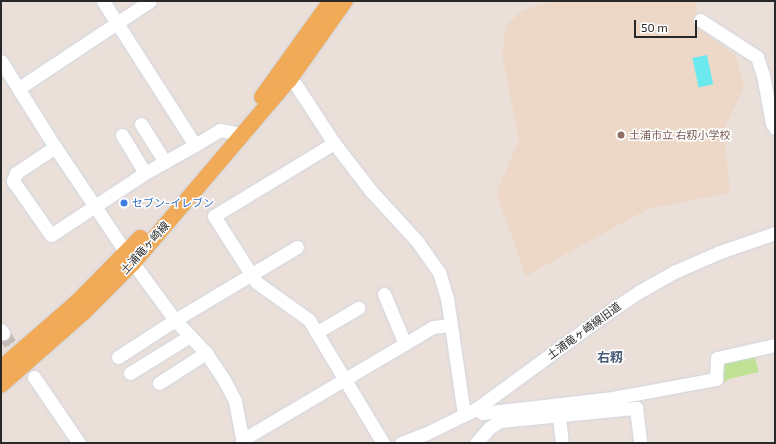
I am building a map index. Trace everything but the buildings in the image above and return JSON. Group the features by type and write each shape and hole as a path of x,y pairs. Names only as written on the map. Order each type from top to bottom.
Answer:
{"main road":[{"name":"土浦竜ヶ崎線","path":"1,368 130,258 285,76 331,1"},
{"name":"土浦竜ヶ崎線","path":"1,385 84,312 285,76 345,1"}],"street":[{"path":"103,1 195,145"},
{"path":"19,88 150,1"},
{"path":"700,20 757,57 763,75 772,123 775,128"},
{"path":"1,61 55,147 130,258 175,320 206,353 224,380 235,401 242,441 433,327 451,325"},
{"path":"285,76 296,85 334,143 371,191 417,241 439,272 447,298 464,415"},
{"path":"141,124 165,162"},
{"path":"55,147 16,173 14,181 51,235 145,173 220,130 235,133"},
{"path":"122,134 145,173"},
{"path":"334,143 214,216 256,282 310,320 344,380 383,443"},
{"name":"土浦竜ヶ崎線旧道","path":"400,443 464,415 476,408 603,316 642,290 695,262 775,233"},
{"path":"118,357 175,320 297,246"},
{"path":"384,294 405,344"},
{"path":"317,332 358,308"},
{"path":"130,373 190,336"},
{"path":"476,408 483,413 613,398 716,379 717,358 775,345"},
{"path":"159,384 206,353"},
{"path":"34,377 79,443"},
{"path":"476,443 489,428 500,421 636,408 640,443"},
{"path":"559,416 562,443"}],"shaded area":[{"name":"土浦市立 右籾小学校","path":"550,1 696,1 699,28 736,56 744,87 724,130 730,193 648,209 526,276 496,193 519,140 502,54 506,26 522,10"}],"green space":[{"path":"754,355 759,372 729,379 725,382 719,381 720,360"}],"water":[{"path":"707,55 713,84 699,87 692,58"}],"tunnel":[{"path":"3,333 23,361"}],"place":[{"name":"土浦市立 右籾小学校","path":"621,135"},
{"name":"セブン-イレブン","path":"124,203"}],"district":[{"name":"右籾","path":"610,357"}]}
